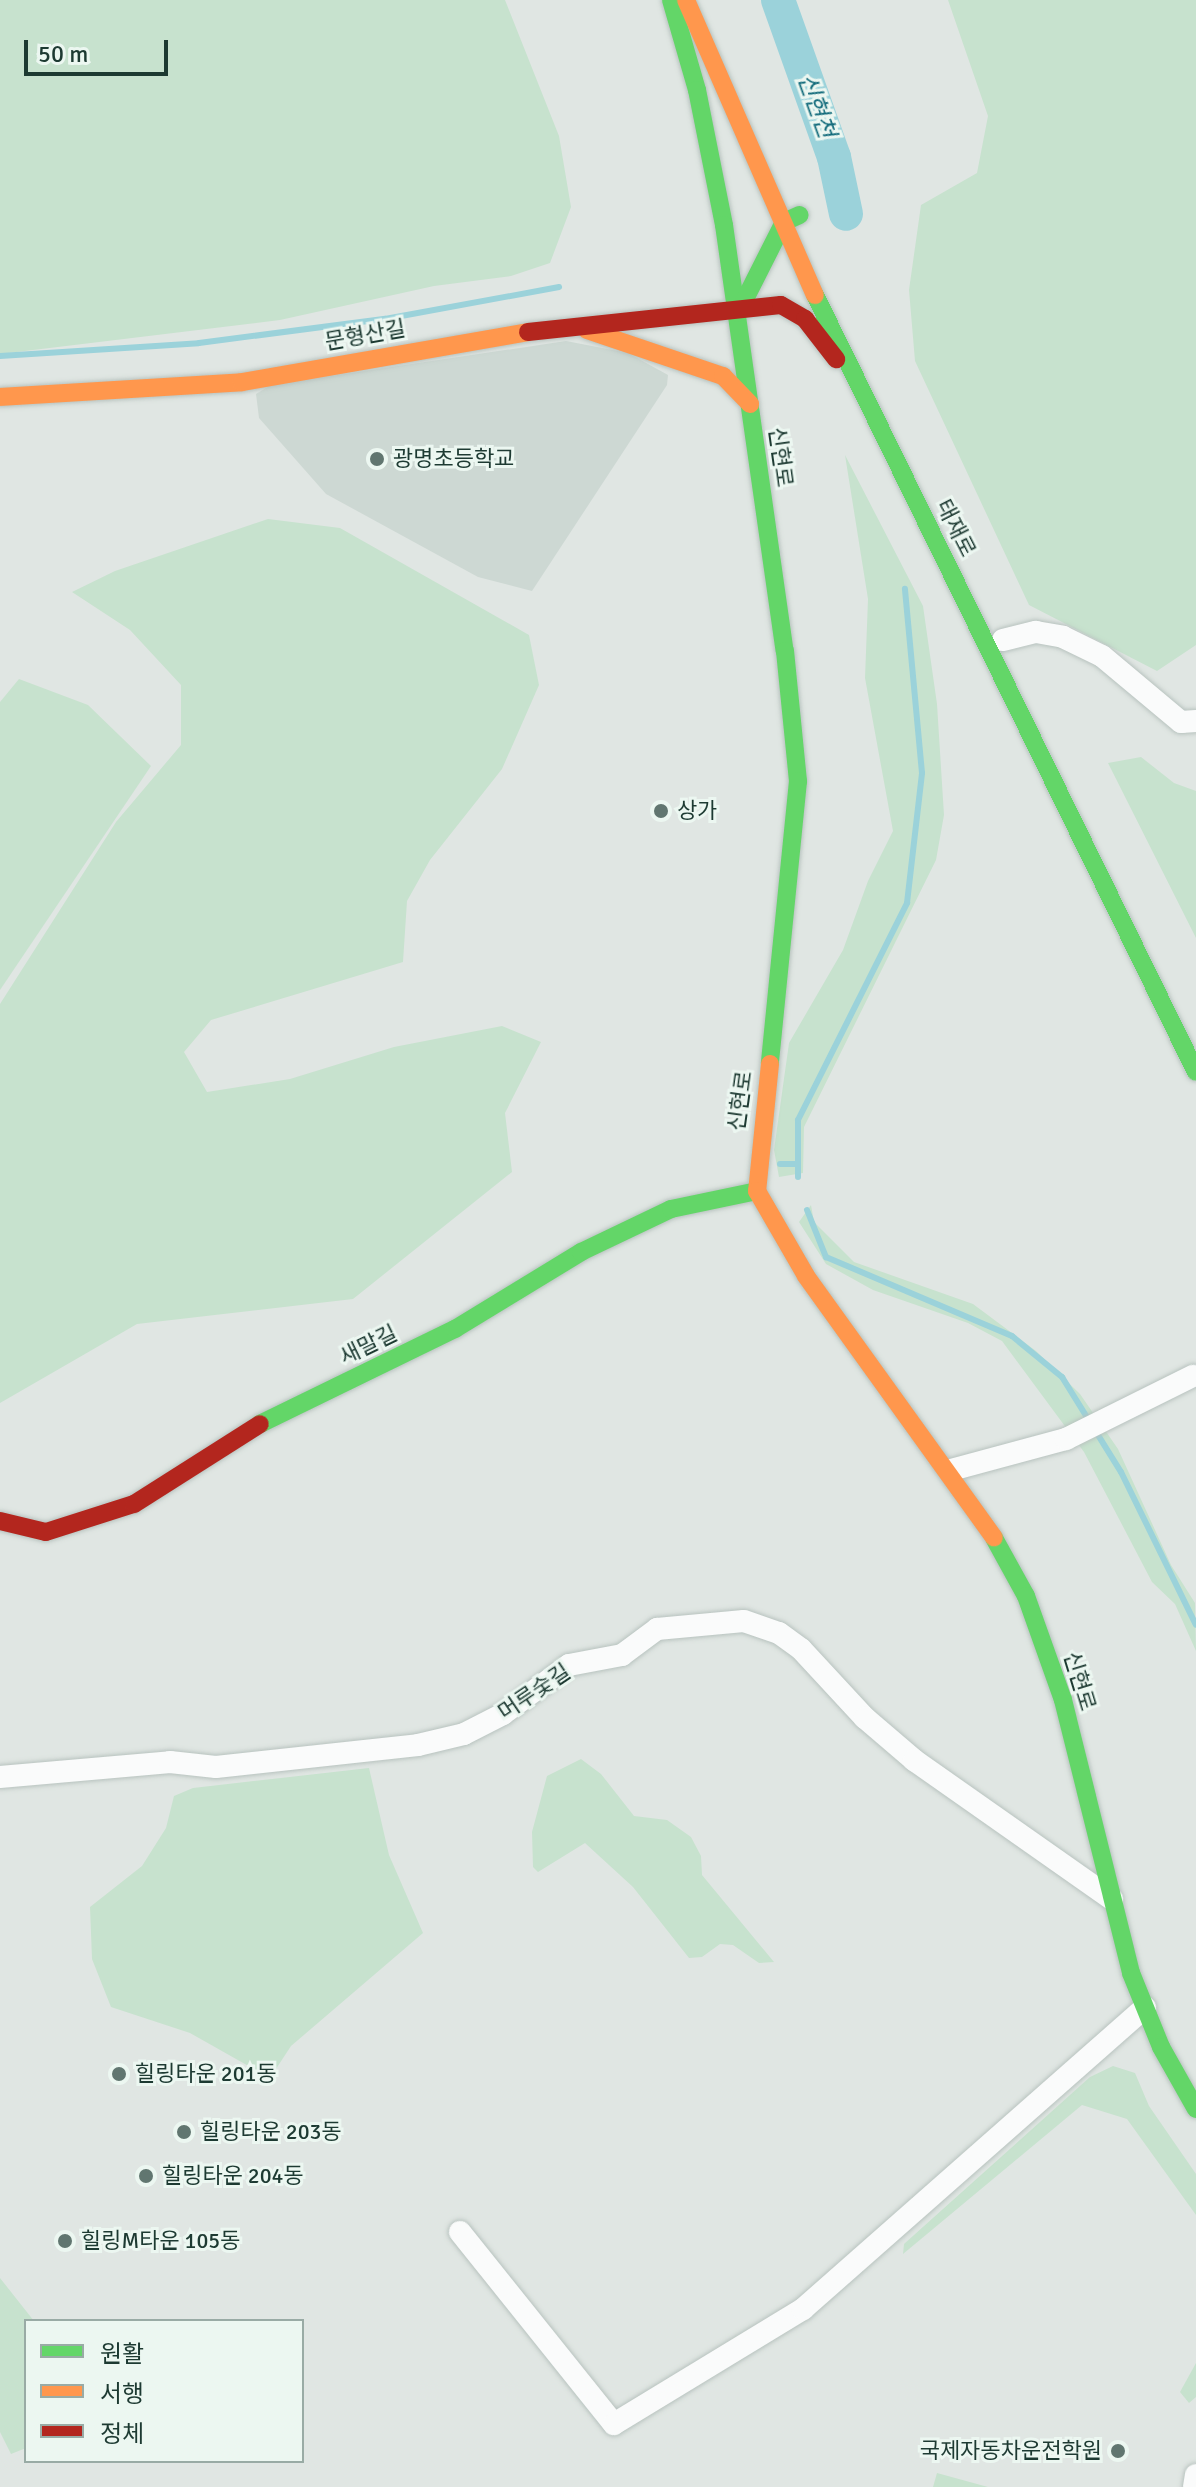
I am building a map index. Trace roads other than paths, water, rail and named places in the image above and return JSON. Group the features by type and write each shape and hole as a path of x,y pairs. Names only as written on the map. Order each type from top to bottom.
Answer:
{"main road":[{"name":"신현로","path":"671,0 697,90 738,313 798,781 757,1191 806,1276 980,1511 1026,1596 1063,1700 1112,1899 1145,2008 1196,2109"},
{"name":"태재로","path":"686,0 1003,640 1196,1041"},
{"name":"태재로","path":"697,0 792,218 851,377 990,646 1196,1072"},
{"path":"738,313 792,218"},
{"name":"문형산길","path":"0,397 242,382 572,325 738,313 781,305 805,319 851,377"},
{"path":"572,325 723,376 750,404"},
{"name":"새말길","path":"0,1521 46,1532 134,1504 270,1418 455,1329 581,1252 671,1209 757,1191"}],"street":[{"path":"1003,640 1036,632 1063,637 1102,656 1181,722 1196,721"},
{"path":"951,1470 1066,1439 1104,1416 1193,1376"},
{"name":"머루숯길","path":"0,1777 170,1762 216,1767 418,1745 464,1734 503,1714 569,1665 622,1655 657,1629 744,1621 779,1633 801,1649 865,1718 932,1774 1112,1899"},
{"path":"460,2232 614,2424 803,2309 1145,2008"},
{"path":"1194,2487 1196,2475"}],"waterway":[{"name":"신현천","path":"778,0 834,157 846,214"},
{"path":"0,356 199,343 385,319 559,287"},
{"path":"798,1177 798,1120 907,903 922,773 905,589"},
{"path":"780,1164 795,1164"},
{"path":"807,1210 826,1257 1012,1336 1062,1377 1121,1472 1196,1625"}],"place":[{"name":"광명초등학교","path":"377,459"},
{"name":"상가","path":"661,811"},
{"name":"힐링타운 201동","path":"119,2074"},
{"name":"힐링타운 203동","path":"184,2132"},
{"name":"힐링타운 204동","path":"146,2176"},
{"name":"힐링M타운 105동","path":"65,2241"},
{"name":"국제자동차운전학원","path":"1118,2451"}]}
